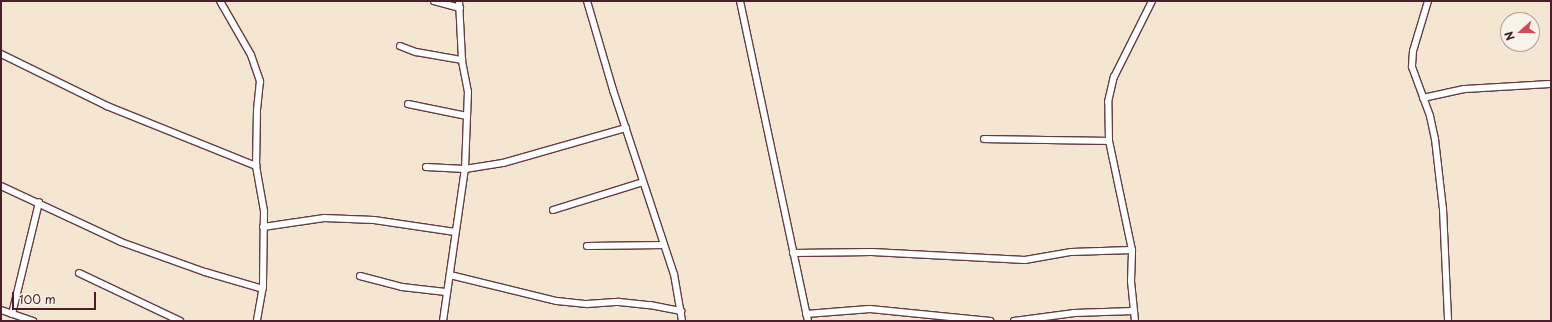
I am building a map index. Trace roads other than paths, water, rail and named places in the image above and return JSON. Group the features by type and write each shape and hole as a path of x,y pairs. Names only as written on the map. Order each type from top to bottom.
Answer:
{"street":[{"path":"220,1 251,55 260,81 257,110 256,166 264,211 263,289 257,321"},
{"path":"434,1 460,8"},
{"path":"443,321 447,303 446,292 450,275 465,169 468,92 462,60 459,1"},
{"path":"587,1 643,182 679,289 682,321"},
{"path":"740,1 792,253 808,321"},
{"path":"1135,321 1132,250 1109,141 1108,102 1112,84 1152,1"},
{"path":"1428,1 1411,61 1435,139 1444,209 1448,321"},
{"path":"400,46 416,52 462,60"},
{"path":"1,54 107,106 256,166"},
{"path":"1423,98 1464,89 1551,84"},
{"path":"408,104 467,116"},
{"path":"426,167 465,169 535,155 626,128"},
{"path":"984,139 1109,141"},
{"path":"553,210 643,182"},
{"path":"1,186 39,202 121,242 206,272 263,289"},
{"path":"12,314 39,202"},
{"path":"263,227 324,218 374,220 455,232"},
{"path":"587,246 664,245"},
{"path":"792,253 872,252 1025,260 1071,252 1132,250"},
{"path":"79,273 180,321"},
{"path":"450,275 557,301 587,304 627,303 681,311"},
{"path":"360,276 402,287 446,292"},
{"path":"806,314 870,309 990,321"},
{"path":"1,310 33,321"},
{"path":"1014,321 1074,313 1134,311"}]}
